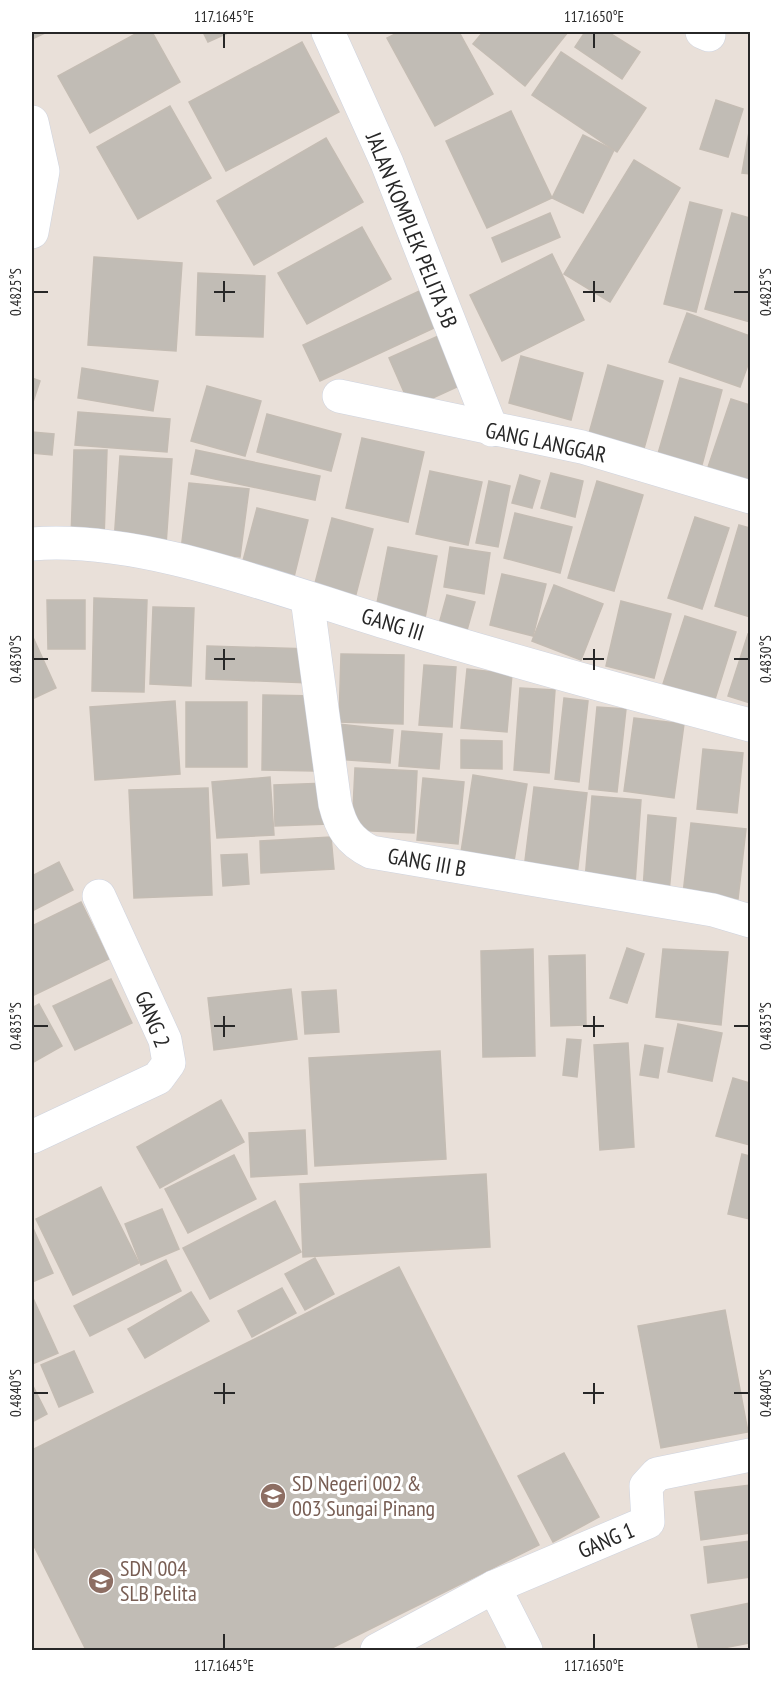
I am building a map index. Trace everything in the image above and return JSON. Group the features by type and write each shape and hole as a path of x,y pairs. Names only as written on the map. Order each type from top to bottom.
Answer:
{"street":[{"name":"JALAN KOMPLEK PELITA 5B","path":"328,32 387,163 492,430"},
{"path":"32,122 43,171 32,232"},
{"name":"GANG LANGGAR","path":"339,396 492,430 582,447 750,497"},
{"name":"GANG III","path":"32,544 95,546 167,556 535,668 750,726"},
{"name":"GANG III B","path":"307,598 335,804 348,837 359,846 371,852 713,910 750,921"},
{"name":"GANG 2","path":"32,1137 158,1078 169,1063 165,1040 99,896"},
{"name":"GANG 1","path":"377,1650 494,1587 648,1522 646,1486 657,1474 750,1455"},
{"path":"494,1587 526,1650"}],"building":[{"path":"32,32 47,32 32,39"},
{"path":"139,32 152,32 180,82 90,133 58,76"},
{"path":"203,32 230,32 208,42"},
{"path":"399,32 459,32 493,94 435,126 387,38"},
{"path":"483,32 568,32 525,86 473,44"},
{"path":"585,32 608,32 640,52 622,79 575,47"},
{"path":"302,42 339,112 226,171 189,102"},
{"path":"561,52 646,108 617,152 532,95"},
{"path":"716,100 743,109 728,157 700,149"},
{"path":"170,106 211,178 138,219 97,147"},
{"path":"511,111 552,198 487,228 446,141"},
{"path":"750,126 750,174 742,173"},
{"path":"583,135 614,150 583,213 552,198"},
{"path":"326,138 363,202 254,265 217,201"},
{"path":"634,160 680,188 610,302 564,274"},
{"path":"690,202 722,210 696,312 664,304"},
{"path":"550,213 560,237 502,262 492,238"},
{"path":"732,213 750,218 750,322 705,309"},
{"path":"362,227 391,279 307,324 278,273"},
{"path":"552,254 584,320 502,361 470,295"},
{"path":"94,257 182,263 176,351 88,345"},
{"path":"198,273 265,276 263,337 196,335"},
{"path":"428,287 445,323 320,381 303,345"},
{"path":"687,313 750,336 750,359 740,387 669,362"},
{"path":"445,333 468,382 411,408 389,358"},
{"path":"521,356 583,373 571,420 509,403"},
{"path":"608,365 663,381 643,452 588,437"},
{"path":"82,368 158,381 153,411 78,398"},
{"path":"32,378 40,381 32,405"},
{"path":"680,378 722,390 699,476 655,464"},
{"path":"207,386 261,401 245,456 191,441"},
{"path":"731,399 750,405 750,494 704,479"},
{"path":"78,412 170,419 167,452 75,445"},
{"path":"267,414 341,434 331,471 257,452"},
{"path":"32,432 54,434 52,455 32,453"},
{"path":"362,438 424,452 408,522 346,508"},
{"path":"74,450 107,450 104,539 71,538"},
{"path":"196,450 320,476 315,500 191,474"},
{"path":"120,456 172,459 166,545 114,542"},
{"path":"430,471 482,482 468,545 416,534"},
{"path":"551,473 583,481 575,517 541,508"},
{"path":"520,475 540,481 532,508 512,503"},
{"path":"489,481 510,486 498,547 476,543"},
{"path":"597,481 643,495 614,591 568,578"},
{"path":"189,483 249,489 240,557 181,550"},
{"path":"257,508 308,520 292,585 240,572"},
{"path":"515,513 572,527 560,573 504,558"},
{"path":"695,517 729,528 702,609 668,598"},
{"path":"332,518 373,529 355,598 314,587"},
{"path":"739,525 750,528 750,617 715,606"},
{"path":"388,547 437,556 425,618 376,608"},
{"path":"450,547 490,553 484,594 444,587"},
{"path":"502,574 546,584 533,636 490,625"},
{"path":"554,585 603,604 581,660 532,641"},
{"path":"447,595 475,602 467,630 439,624"},
{"path":"94,598 147,600 144,692 92,691"},
{"path":"47,600 85,600 85,649 48,649"},
{"path":"621,601 671,614 654,678 606,666"},
{"path":"153,607 194,608 191,686 150,684"},
{"path":"685,616 736,632 715,699 663,684"},
{"path":"748,634 750,635 750,703 728,696"},
{"path":"32,635 56,688 32,699"},
{"path":"207,646 311,649 310,683 206,679"},
{"path":"341,654 404,655 403,724 339,722"},
{"path":"424,665 456,667 452,727 419,725"},
{"path":"467,669 512,674 507,732 461,728"},
{"path":"520,688 555,690 549,773 514,770"},
{"path":"263,695 317,696 315,771 262,770"},
{"path":"564,698 588,701 579,782 555,779"},
{"path":"175,701 180,774 95,780 90,707"},
{"path":"186,702 247,702 247,767 186,767"},
{"path":"597,707 626,709 617,792 589,789"},
{"path":"634,718 684,724 674,798 624,791"},
{"path":"338,724 393,730 390,763 335,759"},
{"path":"402,731 442,734 439,769 399,766"},
{"path":"461,740 502,741 502,769 461,768"},
{"path":"703,749 743,753 737,813 697,809"},
{"path":"355,768 417,771 414,833 352,830"},
{"path":"473,775 527,784 514,861 461,852"},
{"path":"270,777 274,835 217,838 212,782"},
{"path":"423,778 464,782 458,844 417,840"},
{"path":"328,783 329,824 275,826 274,785"},
{"path":"534,787 587,793 577,875 524,869"},
{"path":"208,788 212,895 134,898 129,790"},
{"path":"592,796 641,800 635,884 585,880"},
{"path":"648,815 676,818 669,892 643,890"},
{"path":"691,823 746,829 738,899 683,894"},
{"path":"331,837 334,869 261,873 260,841"},
{"path":"247,854 249,884 223,886 221,855"},
{"path":"59,862 73,890 32,911 32,876"},
{"path":"81,902 109,959 32,996 32,926"},
{"path":"627,948 644,954 627,1003 610,998"},
{"path":"533,949 535,1056 483,1057 481,951"},
{"path":"663,949 728,952 721,1025 656,1017"},
{"path":"585,955 586,1025 551,1026 549,956"},
{"path":"111,979 132,1023 75,1050 53,1006"},
{"path":"291,989 297,1039 214,1050 208,998"},
{"path":"336,990 339,1032 305,1034 302,992"},
{"path":"39,1004 62,1046 32,1063 32,1008"},
{"path":"678,1024 722,1033 712,1081 668,1072"},
{"path":"567,1039 581,1040 577,1077 563,1075"},
{"path":"628,1043 634,1147 600,1150 594,1045"},
{"path":"645,1045 663,1048 658,1078 640,1075"},
{"path":"440,1051 446,1159 315,1166 309,1058"},
{"path":"733,1078 750,1083 750,1145 716,1136"},
{"path":"221,1100 244,1142 160,1188 137,1147"},
{"path":"305,1130 307,1174 251,1177 249,1133"},
{"path":"742,1154 750,1156 750,1219 728,1214"},
{"path":"234,1155 256,1199 188,1233 165,1189"},
{"path":"486,1174 490,1247 303,1257 300,1184"},
{"path":"101,1187 139,1263 73,1295 36,1219"},
{"path":"275,1201 301,1252 210,1299 183,1248"},
{"path":"162,1209 179,1249 141,1265 125,1224"},
{"path":"32,1226 53,1273 32,1282"},
{"path":"315,1258 334,1294 305,1310 285,1274"},
{"path":"166,1260 181,1291 90,1336 74,1306"},
{"name":"SD Negeri 002 & 003 Sungai Pinang","path":"399,1267 539,1545 328,1650 86,1650 32,1542 32,1450"},
{"path":"282,1288 296,1313 252,1337 238,1311"},
{"path":"191,1292 209,1321 145,1358 128,1329"},
{"path":"32,1296 58,1353 32,1364"},
{"path":"725,1310 748,1432 661,1448 638,1326"},
{"path":"74,1351 93,1392 59,1407 41,1365"},
{"path":"32,1387 47,1414 32,1422"},
{"path":"564,1453 599,1517 553,1542 518,1476"},
{"path":"750,1485 750,1533 701,1540 695,1492"},
{"path":"750,1541 750,1577 708,1583 704,1547"},
{"path":"750,1603 750,1643 713,1650 699,1650 691,1615"}],"place":[{"name":"SD Negeri 002 & 003 Sungai Pinang","path":"273,1496"},
{"name":"SDN 004 SLB Pelita","path":"101,1581"}]}
